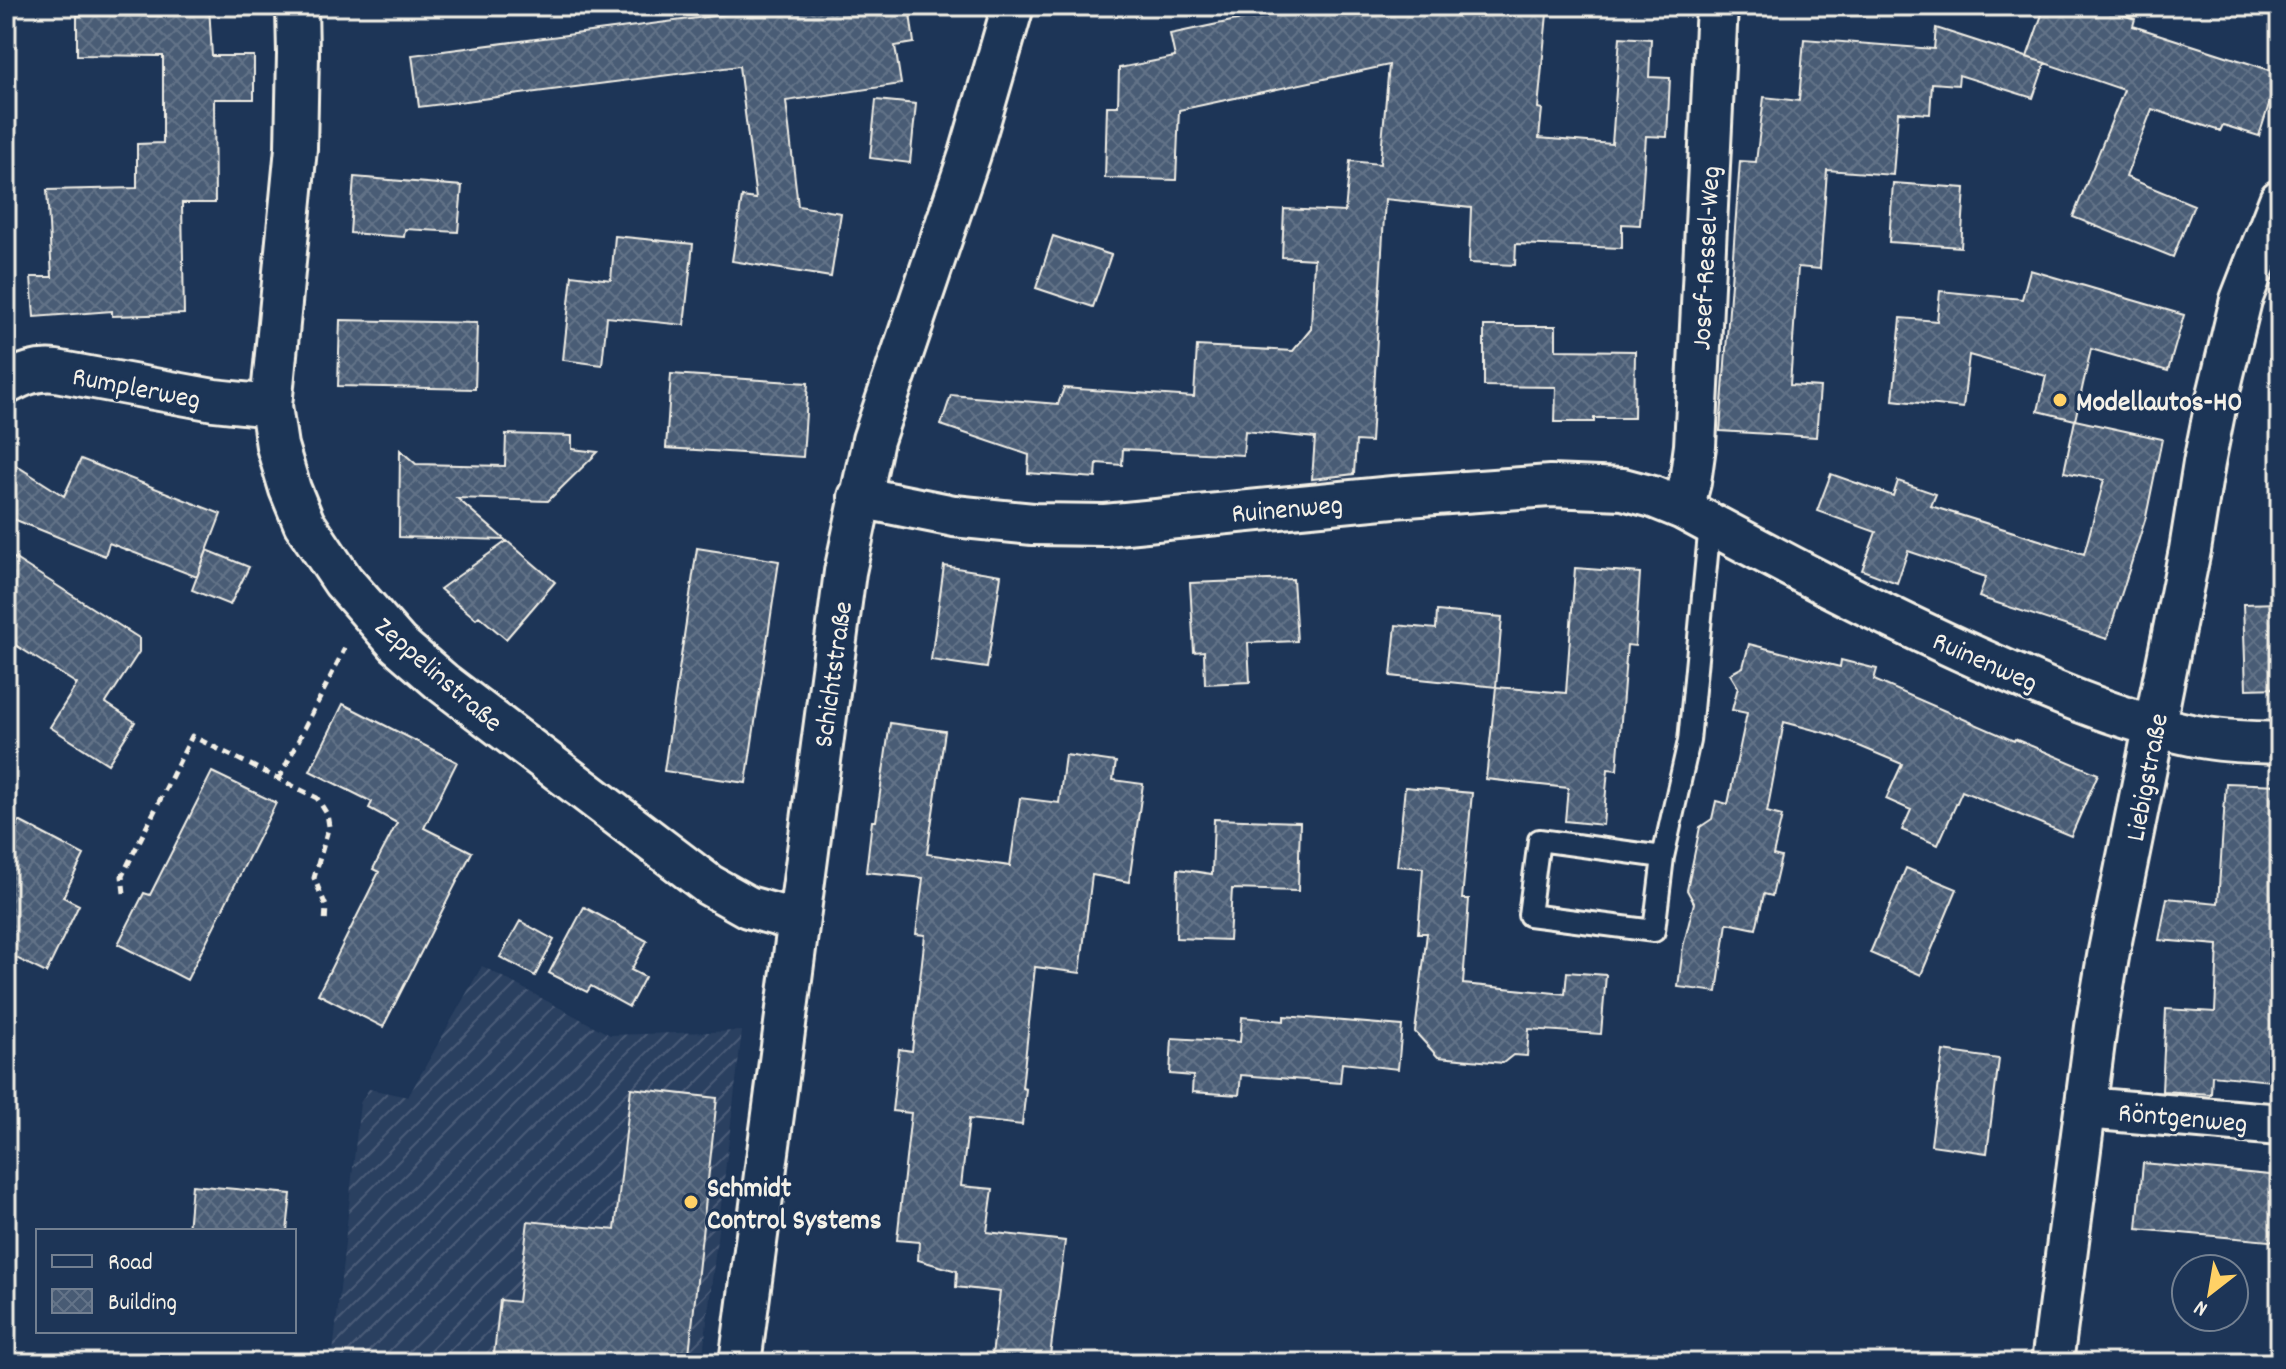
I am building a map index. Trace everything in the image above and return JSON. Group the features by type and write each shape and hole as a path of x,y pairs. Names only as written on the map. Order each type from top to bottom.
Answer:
{"street":[{"name":"Zeppelinstraße","path":"297,6 296,148 271,406 277,446 304,523 343,581 366,608 398,644 442,682 709,885 748,907 798,921"},
{"name":"Schichtstraße","path":"740,1363 843,587 859,497 873,440 970,154 1013,6"},
{"name":"Josef-Ressel-Weg","path":"1696,516 1690,482 1695,446 1717,6"},
{"name":"Liebigstraße","path":"2052,1363 2109,951 2156,725 2204,463 2231,339 2246,287 2280,200"},
{"name":"Rumplerweg","path":"6,384 34,371 56,371 214,400 271,406"},
{"name":"Ruinenweg","path":"859,497 954,516 1033,524 1105,525 1393,497 1550,486 1623,489 1653,497 1696,516 1890,617 2073,698 2201,737 2280,743"},
{"name":"Röntgenweg","path":"2086,1108 2280,1125"}],"lane":[{"path":"1663,857 1539,840 1529,915 1654,931 1663,857 1689,741 1704,568 1696,516"}],"path":[{"path":"279,779 366,608"},
{"path":"124,893 122,876 192,736 317,798 327,814 329,826 314,878 326,906 325,924"}],"shaded area":[{"path":"482,966 610,1035 742,1031 702,1363 332,1363 360,1103 369,1089 408,1097"}],"building":[{"path":"160,6 209,6 212,56 254,56 254,99 214,99 215,203 182,203 184,314 112,316 112,311 34,317 31,277 52,277 47,190 137,188 137,144 163,143 163,56 77,55 77,15 161,16"},
{"path":"790,6 909,6 914,43 895,46 901,84 786,101 798,206 841,213 831,277 732,261 742,197 756,199 739,66 419,107 412,55"},
{"path":"1303,6 1467,6 1547,14 1538,108 1542,109 1539,138 1612,144 1620,37 1651,39 1649,77 1670,78 1667,137 1646,136 1640,225 1622,224 1622,248 1516,244 1515,265 1469,263 1471,208 1385,199 1371,442 1356,441 1354,474 1312,479 1315,438 1245,431 1243,455 1123,449 1122,465 1097,463 1096,478 1028,473 1029,455 941,425 951,395 1058,404 1064,388 1194,397 1197,346 1293,351 1311,329 1314,259 1282,257 1284,209 1345,212 1350,161 1380,164 1389,65 1179,110 1176,180 1105,178 1107,106 1118,106 1119,68 1175,57 1170,34"},
{"path":"2045,6 2098,6 2135,19 2133,26 2279,73 2259,136 2223,125 2220,131 2152,109 2126,177 2194,205 2173,257 2073,217 2124,90 2027,57"},
{"path":"1936,28 2045,63 2033,98 1959,75 1958,85 1932,83 1930,114 1898,112 1893,175 1827,170 1820,269 1798,267 1790,385 1820,387 1816,437 1720,431 1740,161 1756,162 1764,97 1799,101 1804,39 1934,49"},
{"path":"876,100 916,104 910,163 870,158"},
{"path":"354,177 462,186 458,232 405,229 404,237 350,233"},
{"path":"1893,183 1965,188 1961,247 1889,242"},
{"path":"615,236 693,244 684,325 607,317 602,365 563,360 572,275 611,280"},
{"path":"1053,236 1111,255 1093,307 1036,288"},
{"path":"2030,270 2184,315 2168,371 2091,349 2075,420 2038,411 2046,376 1969,355 1963,408 1893,400 1901,318 1937,321 1940,291 2022,299"},
{"path":"340,320 477,323 475,389 338,386"},
{"path":"1484,326 1556,326 1556,350 1635,351 1634,418 1555,422 1556,387 1484,386"},
{"path":"671,374 808,383 803,457 666,448"},
{"path":"2075,420 2162,439 2146,517 2107,639 1979,597 1986,577 1908,551 1897,583 1862,570 1876,532 1817,511 1831,474 1893,496 1898,481 1936,494 1931,506 2084,554 2104,480 2064,472"},
{"path":"506,434 572,436 572,449 598,452 548,501 457,498 505,540 399,537 400,450 416,464 505,466"},
{"path":"6,459 64,496 81,459 221,514 197,577 109,543 105,556 6,516"},
{"path":"507,541 555,582 506,639 440,589"},
{"path":"697,548 779,561 746,783 664,771"},
{"path":"207,550 249,567 230,605 192,590"},
{"path":"6,553 139,638 139,652 106,703 135,722 108,764 50,727 77,684 6,639"},
{"path":"944,566 1001,575 987,668 931,660"},
{"path":"1575,568 1640,573 1635,646 1627,645 1617,770 1608,769 1603,825 1565,821 1568,788 1486,779 1496,687 1566,693"},
{"path":"1293,579 1297,641 1248,643 1250,682 1205,684 1204,651 1194,652 1190,583"},
{"path":"2280,603 2280,688 2246,689 2243,604"},
{"path":"1437,611 1502,617 1496,687 1391,676 1396,625 1436,629"},
{"path":"1749,644 1840,667 1841,660 1877,669 1874,680 2098,774 2071,836 1962,791 1938,845 1902,830 1911,810 1886,799 1902,764 1833,735 1784,722 1767,812 1782,816 1773,855 1781,857 1772,896 1764,894 1756,929 1727,923 1717,992 1678,987 1683,947 1694,903 1687,890 1700,827 1712,819 1716,801 1728,804 1747,713 1732,710 1738,687 1730,674 1743,667"},
{"path":"343,704 457,762 424,828 472,852 383,1027 318,994 379,872 373,869 397,823 369,808 372,802 310,771"},
{"path":"890,723 945,731 927,854 1010,866 1020,798 1059,803 1065,755 1116,762 1113,780 1143,784 1129,882 1092,875 1080,973 1035,967 1022,1088 1026,1089 1022,1125 969,1119 961,1186 993,1189 987,1232 1065,1241 1049,1363 991,1363 1000,1292 956,1287 957,1271 918,1260 919,1242 897,1240 911,1113 892,1111 899,1049 912,1051 925,935 916,934 923,878 866,872"},
{"path":"212,772 276,803 187,980 118,944 144,893 150,895"},
{"path":"2226,783 2280,785 2280,1082 2212,1075 2211,1094 2162,1091 2166,1009 2215,1012 2218,945 2159,940 2167,898 2218,903"},
{"path":"1405,787 1472,793 1462,899 1469,899 1463,984 1565,994 1567,972 1606,975 1601,1034 1529,1029 1527,1056 1513,1055 1503,1063 1438,1057 1415,1032 1427,933 1418,933 1423,868 1397,866"},
{"path":"1214,819 1300,822 1298,891 1232,889 1229,940 1176,938 1178,869 1212,874"},
{"path":"19,821 84,855 63,897 79,905 46,973 6,953 6,846"},
{"path":"1906,868 1957,889 1921,975 1870,953"},
{"path":"584,907 647,941 631,970 645,977 629,1007 591,986 587,992 549,973"},
{"path":"520,921 554,940 535,976 500,957"},
{"path":"1284,1016 1402,1026 1398,1069 1342,1063 1340,1083 1241,1075 1239,1095 1192,1092 1193,1076 1170,1074 1172,1038 1240,1042 1242,1017 1284,1021"},
{"path":"1943,1051 1999,1059 1987,1153 1931,1145"},
{"path":"631,1088 717,1098 688,1363 493,1363 500,1300 518,1302 528,1221 615,1230"},
{"path":"2143,1163 2280,1176 2280,1242 2137,1229"},
{"path":"192,1185 291,1194 287,1229 188,1229"}],"place":[{"name":"Modellautos-H0","path":"2060,400"},
{"name":"Schmidt Control Systems","path":"691,1202"}]}
